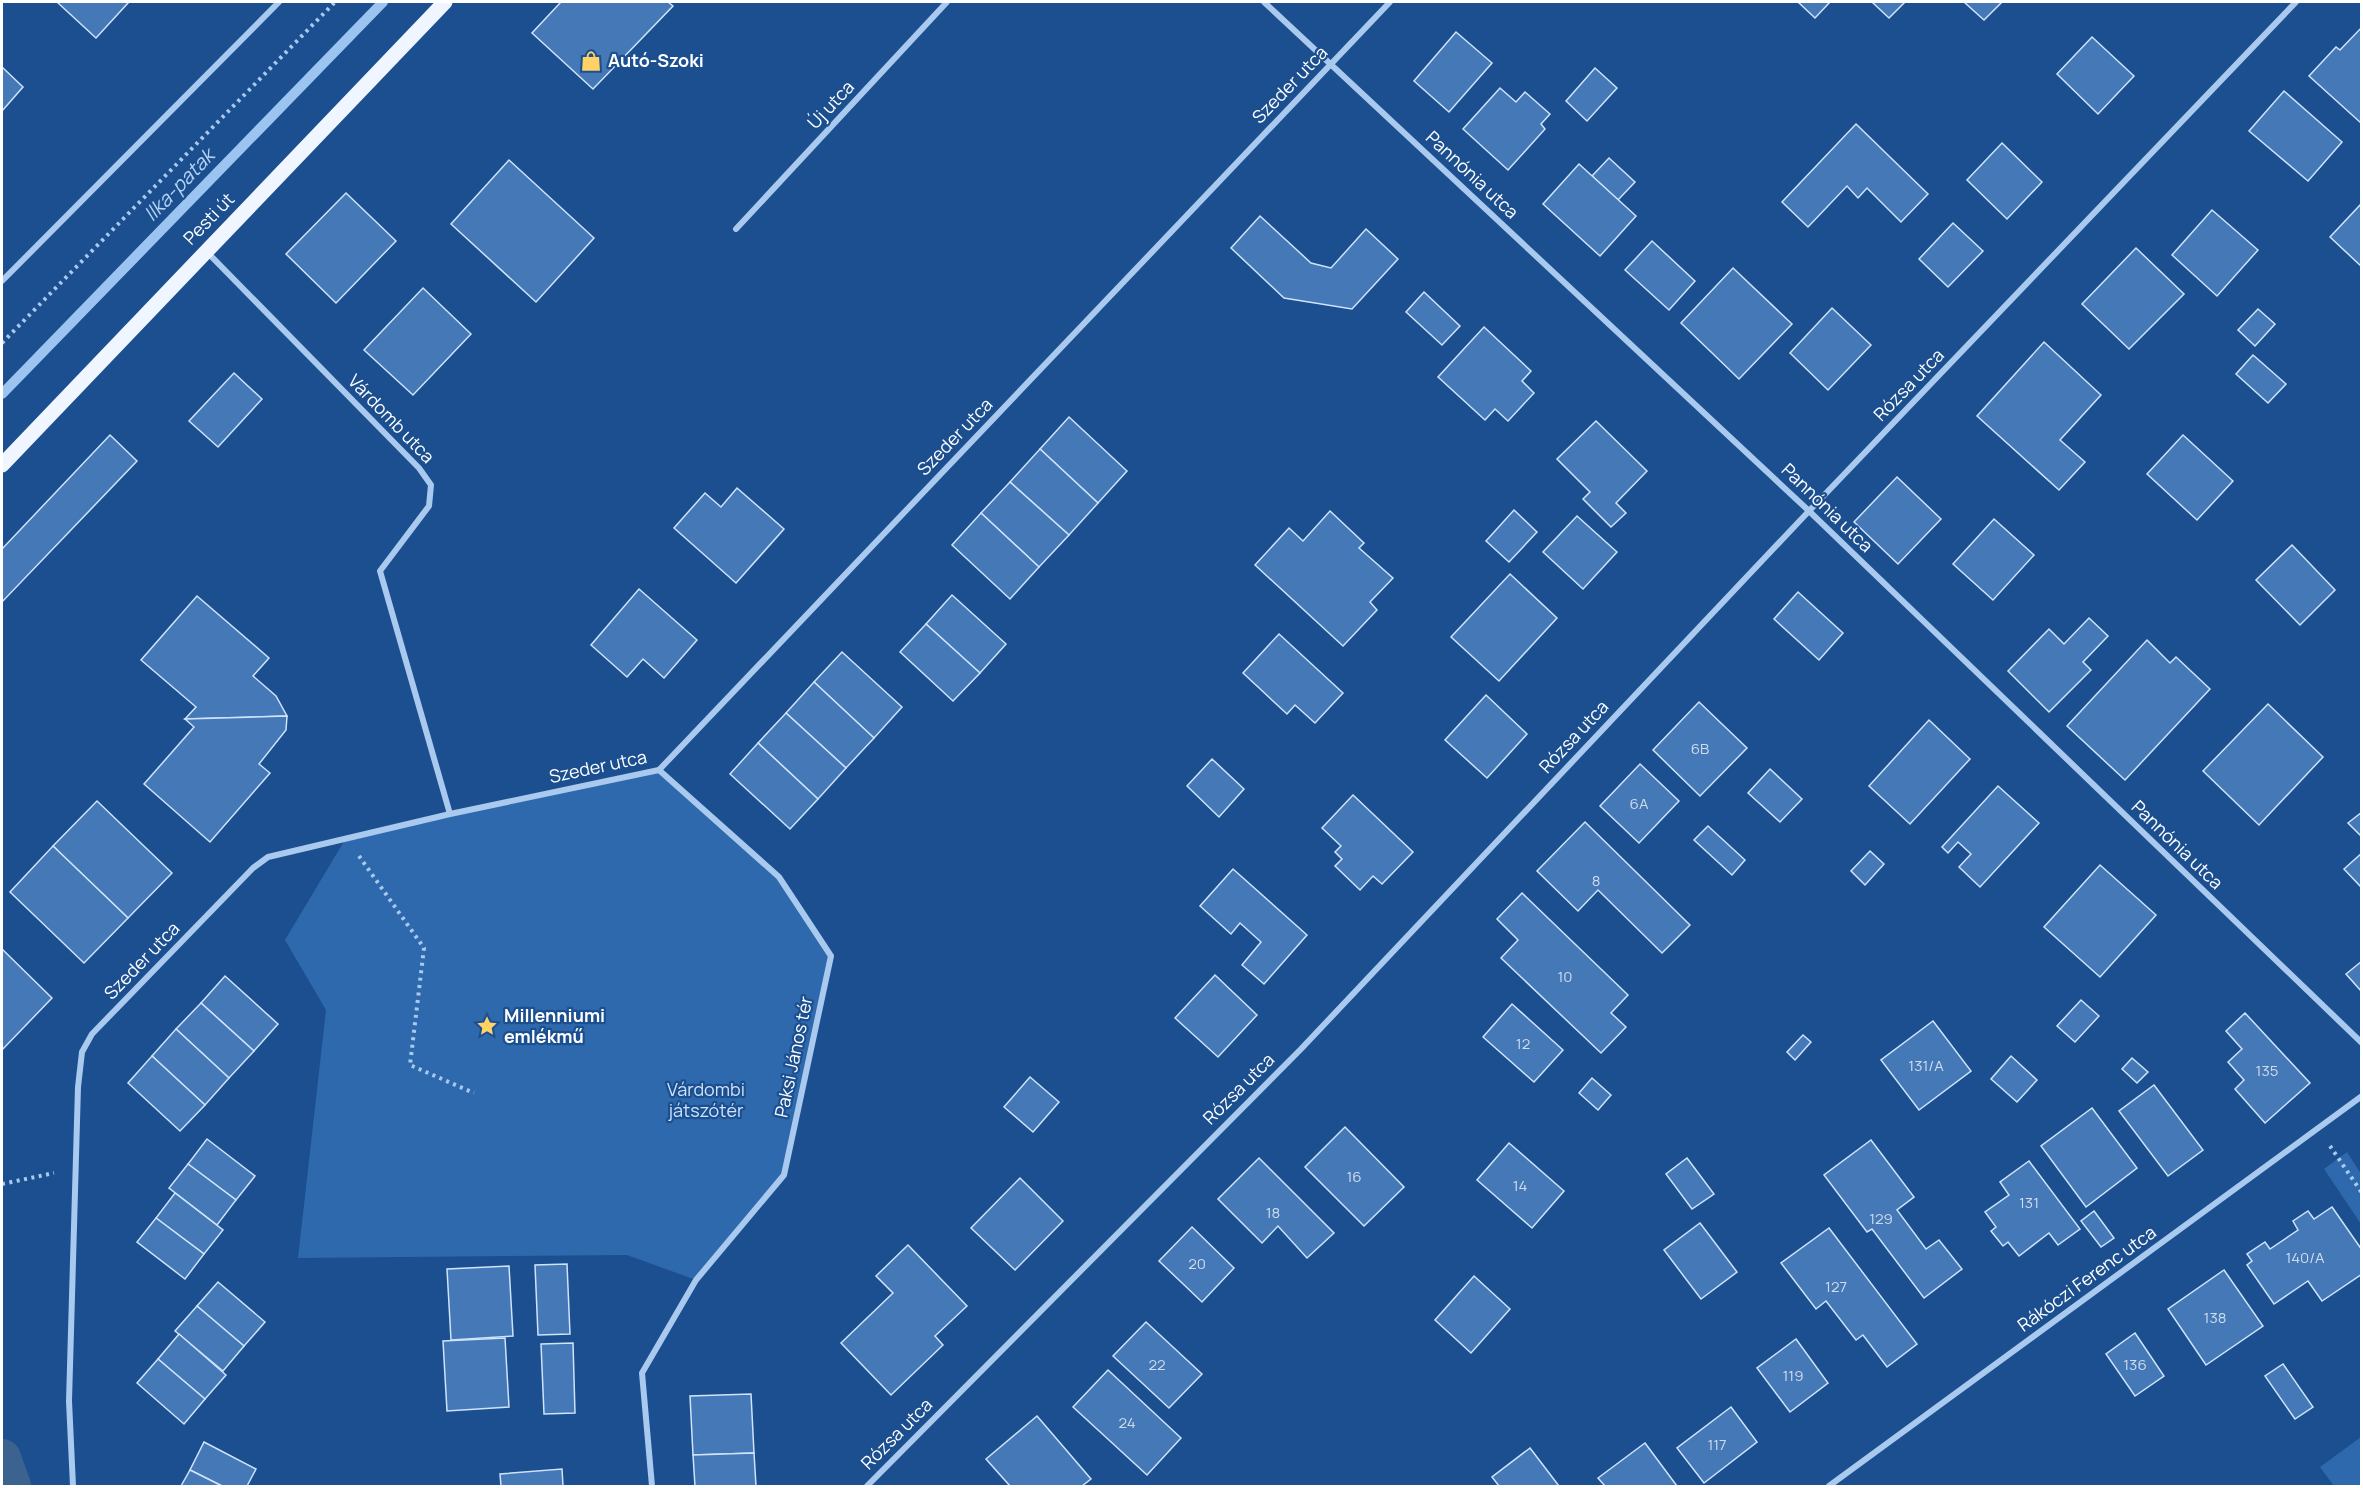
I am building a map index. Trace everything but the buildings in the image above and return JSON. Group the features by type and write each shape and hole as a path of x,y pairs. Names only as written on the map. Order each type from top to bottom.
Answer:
{"main road":[{"name":"Pesti út","path":"2,465 445,2"}],"street":[{"path":"2,281 279,2"},
{"name":"Új utca","path":"736,230 947,2"},
{"name":"Pannónia utca","path":"1264,2 1809,511 2361,1043"},
{"name":"Szeder utca","path":"73,1486 69,1401 78,1087 82,1052 92,1034 253,868 268,857 450,814 659,770 1390,2"},
{"name":"Rózsa utca","path":"867,1486 1301,1049 1809,511 2296,2"},
{"name":"Várdomb utca","path":"206,250 419,468 431,485 429,506 380,571 450,814"},
{"name":"Paksi János tér","path":"652,1486 642,1373 696,1280 784,1175 831,956 779,877 659,770"},
{"name":"Rákóczi Ferenc utca","path":"1829,1486 2361,1096"}],"path":[{"path":"2,343 335,2"},
{"path":"346,838 424,948 410,1065 474,1093"},
{"path":"2338,1158 2361,1193"},
{"path":"2,1184 77,1168"}],"green space":[{"name":"Várdombi játszótér","path":"659,770 779,877 831,956 784,1175 696,1280 627,1255 298,1258 326,1010 285,940 346,838"},
{"path":"2347,1152 2361,1174 2361,1224 2324,1169"},
{"path":"2361,1437 2361,1486 2334,1486 2320,1467"}],"waterway":[{"name":"Ilka-patak","path":"2,394 383,2"},
{"path":"2,1458 12,1486"}],"place":[{"name":"Autó-Szoki","path":"591,61"},
{"name":"Millenniumi emlékmű","path":"487,1026"}]}
